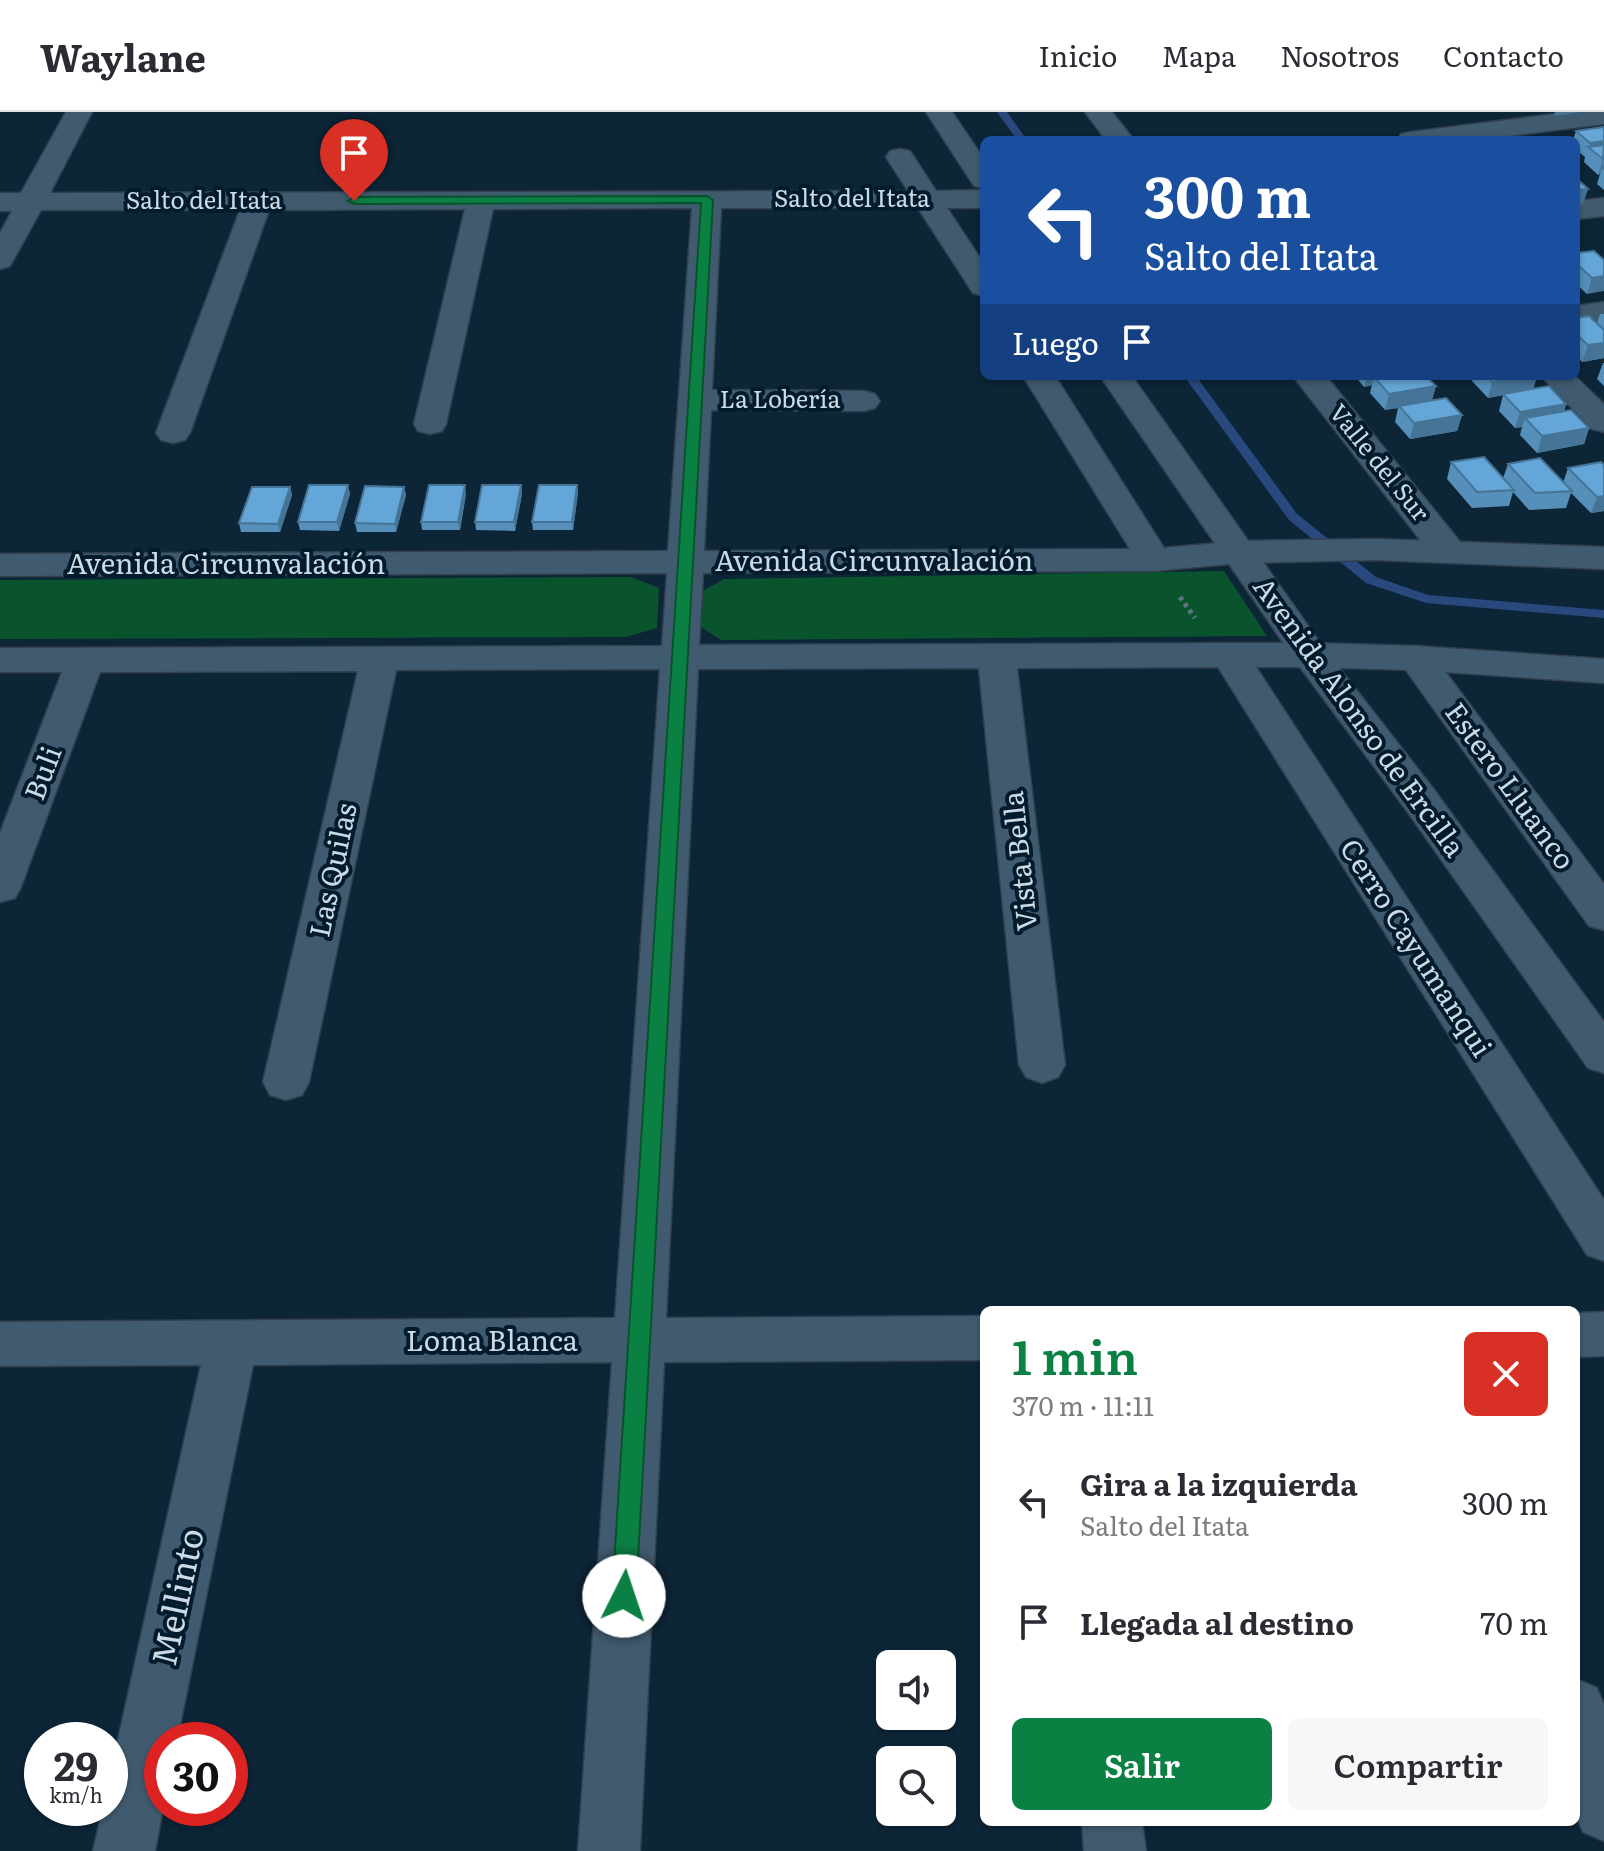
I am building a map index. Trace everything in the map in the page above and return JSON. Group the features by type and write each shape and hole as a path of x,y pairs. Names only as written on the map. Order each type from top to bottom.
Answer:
{"street":[{"path":"0,260 79,112"},
{"path":"939,112 980,174"},
{"path":"1098,112 1117,136"},
{"path":"1443,136 1604,116"},
{"path":"900,157 980,281"},
{"name":"Salto del Itata","path":"0,202 980,199"},
{"path":"430,424 481,200"},
{"path":"609,1851 707,200"},
{"path":"173,433 258,201"},
{"path":"1580,210 1604,207"},
{"path":"1580,314 1604,311"},
{"path":"1042,380 1154,560"},
{"name":"Avenida Alonso de Ercilla","path":"1119,380 1310,655 1418,797 1604,1056"},
{"name":"Valle del Sur","path":"1312,380 1448,551"},
{"path":"1561,380 1604,422"},
{"name":"La Lobería","path":"696,400 864,401"},
{"name":"Avenida Circunvalación","path":"0,565 1154,560 1295,549 1448,551 1604,558"},
{"name":"Cerro Cayumanqui","path":"1229,655 1604,1241"},
{"path":"0,660 1310,655 1416,658 1604,671"},
{"name":"Vista Bella","path":"997,656 1042,1065"},
{"name":"Las Quilas","path":"286,1082 380,658"},
{"name":"Estero Lluanco","path":"1416,658 1604,915"},
{"name":"Buli","path":"0,887 86,659"},
{"path":"1580,1335 1604,1334"},
{"name":"Loma Blanca","path":"0,1344 980,1338"},
{"name":"Mellinto","path":"124,1851 232,1342"},
{"path":"1580,1723 1604,1811"},
{"path":"1112,1826 1115,1851"}],"path":[{"path":"1154,560 1205,632 1229,655"}],"green space":[{"path":"1224,571 1267,636 721,640 701,627 703,591 724,579"},
{"path":"631,577 659,588 657,628 626,637 0,639 0,580"}],"building":[{"path":"1604,127 1604,141 1590,143 1576,131"},
{"path":"1604,145 1603,159 1588,147"},
{"path":"1594,251 1604,260 1604,276 1592,278 1580,267 1580,253"},
{"path":"1589,316 1604,330 1604,343 1588,345 1580,338 1580,317"},
{"path":"1377,380 1430,380 1436,386 1389,394"},
{"path":"1549,386 1566,404 1520,412 1503,394"},
{"path":"1446,398 1462,415 1414,423 1399,406"},
{"path":"1571,410 1589,428 1542,436 1525,418"},
{"path":"1484,457 1514,490 1477,492 1451,462"},
{"path":"1540,458 1572,491 1535,493 1508,464"},
{"path":"1601,462 1604,465 1604,496 1597,497 1568,468"},
{"path":"309,485 348,485 337,522 298,522"},
{"path":"429,485 465,485 458,522 421,522"},
{"path":"482,485 521,485 514,522 475,522"},
{"path":"539,485 577,485 572,522 532,522"},
{"path":"365,486 404,487 395,524 355,523"},
{"path":"252,487 290,487 278,524 239,523"}],"waterway":[{"path":"1002,112 1019,136"},
{"path":"1193,380 1293,517 1371,580 1426,599 1604,614"}],"route":[{"path":"354,201 707,200 624,1596"}]}
